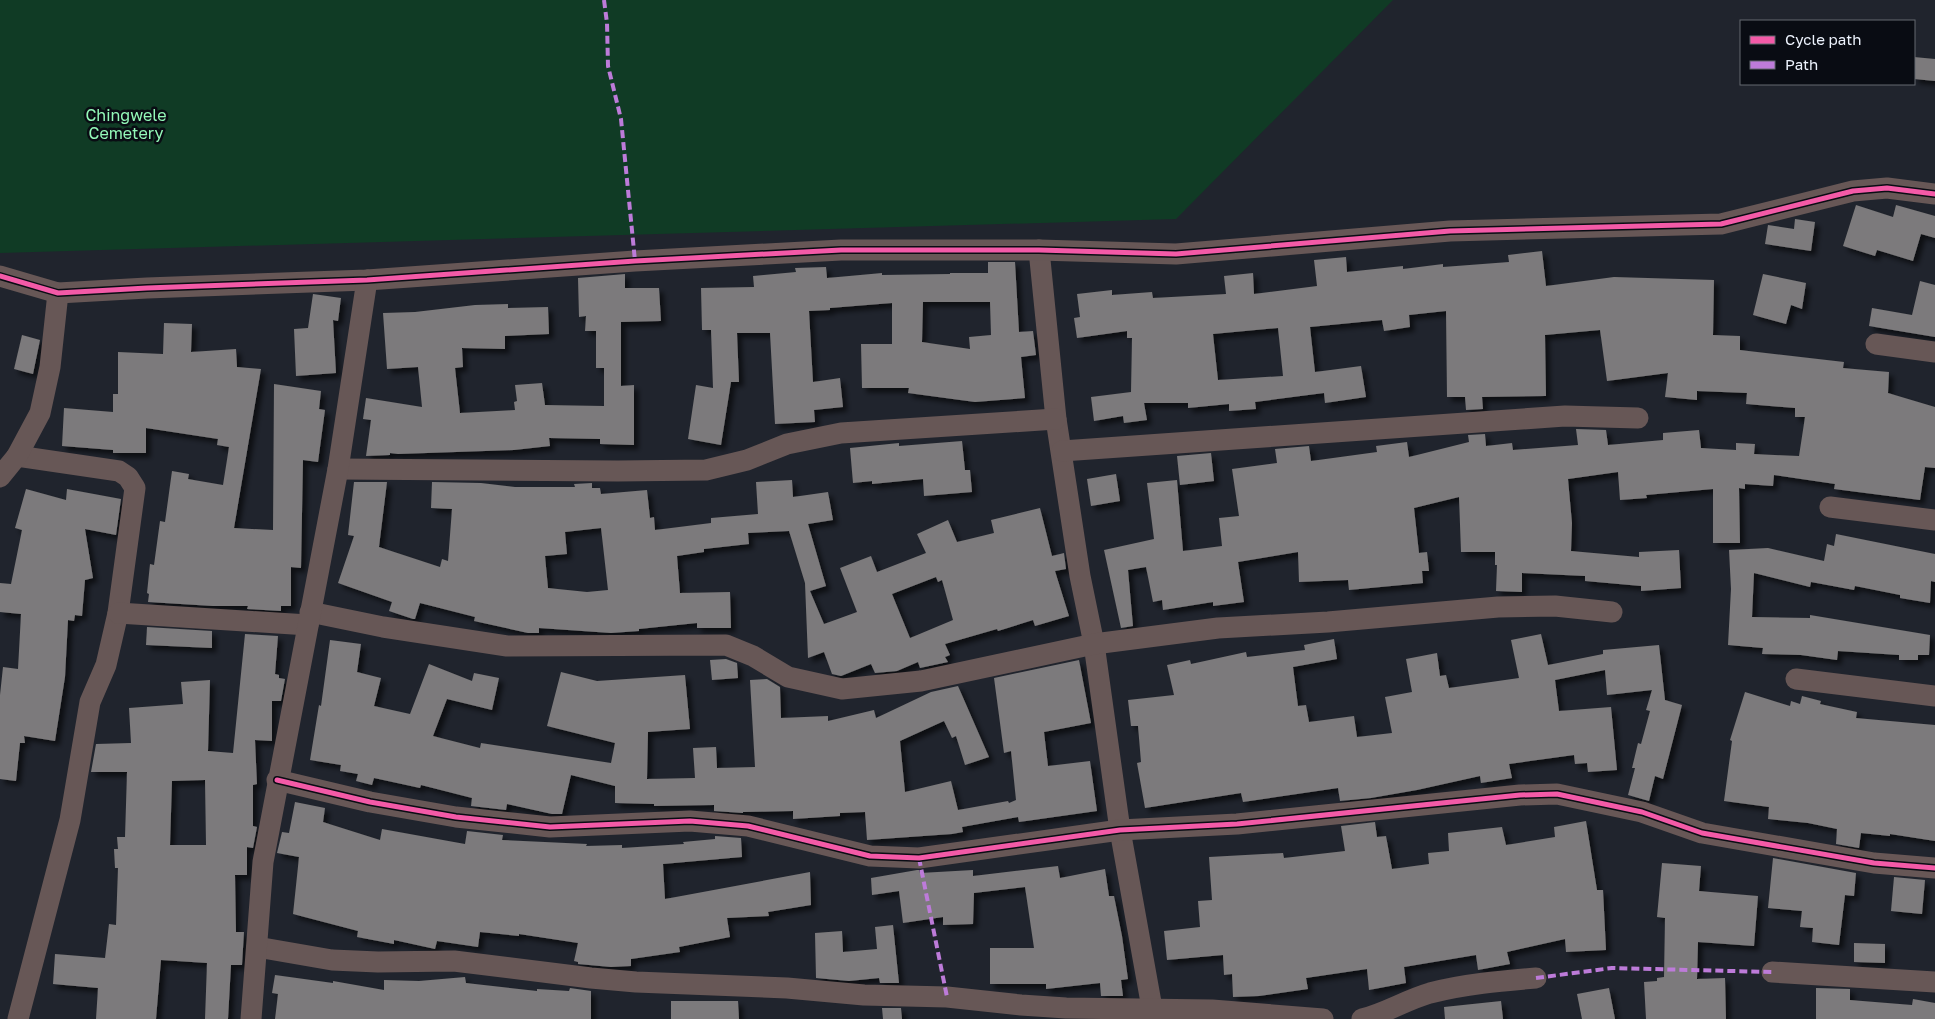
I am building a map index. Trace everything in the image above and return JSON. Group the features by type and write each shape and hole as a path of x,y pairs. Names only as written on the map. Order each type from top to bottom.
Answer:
{"street":[{"path":"0,276 58,293 367,280 588,264 840,250 1039,250 1176,254 1450,231 1721,224 1852,191 1887,188 1935,194"},
{"path":"1039,250 1056,419 1080,576 1094,644 1120,830 1152,1008"},
{"path":"251,1019 263,862 277,780 338,469 367,280"},
{"path":"0,476 18,456 40,413 50,367 58,293"},
{"path":"1876,344 1935,352"},
{"path":"1062,451 1565,416 1638,418"},
{"path":"338,469 706,470 747,460 788,444 841,433 1056,419"},
{"path":"18,456 119,471 128,477 135,488 118,613 106,664 90,702 70,820 18,1019"},
{"path":"1830,508 1935,520"},
{"path":"118,613 309,618 508,646 726,646 753,656 788,677 842,688 921,681 1094,644 1218,628 1328,622 1498,607 1555,606 1612,612"},
{"path":"1796,679 1935,696"},
{"path":"277,780 370,802 456,817 540,826 690,821 748,826 870,856 920,858 1120,830 1236,824 1520,795 1556,794 1642,812 1702,833 1874,863 1935,868"},
{"path":"257,947 332,960 454,961 636,982 787,988 864,996 947,996 1048,1007 1212,1010 1323,1019"},
{"path":"1772,972 1935,982"},
{"path":"1362,1019 1380,1014 1428,994 1472,984 1536,978"}],"green space":[{"name":"Chingwele Cemetery","path":"0,0 1393,0 1176,219 0,253"}],"building":[{"path":"1915,57 1935,59 1935,81 1915,79"},
{"path":"1856,205 1893,217 1896,205 1935,216 1935,238 1921,234 1913,261 1877,250 1875,256 1843,246"},
{"path":"1795,219 1815,222 1811,251 1765,244 1768,225 1794,229"},
{"path":"1542,251 1546,286 1614,277 1714,280 1713,335 1740,336 1740,350 1844,362 1843,368 1889,372 1888,393 1935,407 1935,468 1925,467 1920,500 1834,489 1835,484 1774,475 1773,486 1745,484 1745,489 1739,488 1740,543 1713,543 1713,489 1646,495 1647,498 1620,500 1618,472 1568,479 1572,523 1571,551 1639,557 1639,552 1679,550 1681,588 1641,591 1641,586 1585,581 1585,576 1522,573 1522,592 1496,591 1497,565 1495,565 1495,552 1461,552 1459,497 1414,508 1419,553 1427,552 1429,571 1422,571 1423,583 1349,590 1348,580 1299,582 1298,552 1238,562 1244,602 1213,606 1213,602 1163,610 1162,600 1153,602 1146,567 1128,570 1133,626 1121,628 1104,550 1154,539 1147,483 1177,480 1183,551 1222,546 1219,518 1239,516 1232,469 1277,463 1275,449 1309,446 1311,461 1377,452 1376,446 1407,442 1409,457 1469,442 1468,435 1485,434 1486,446 1512,443 1513,450 1578,445 1576,429 1606,430 1608,445 1663,440 1663,433 1699,430 1701,448 1736,450 1736,443 1755,444 1754,454 1799,456 1805,417 1795,417 1795,408 1746,404 1747,393 1697,391 1697,400 1665,397 1668,373 1607,381 1600,330 1545,335 1546,396 1482,397 1483,409 1466,410 1465,397 1447,397 1446,311 1409,315 1410,327 1384,331 1382,320 1310,327 1315,372 1361,366 1366,397 1325,403 1324,393 1255,402 1256,409 1229,411 1229,404 1188,408 1188,403 1144,403 1147,420 1124,423 1123,416 1094,421 1091,397 1131,392 1132,338 1127,338 1127,331 1077,338 1074,318 1080,317 1077,294 1112,290 1112,295 1152,292 1153,298 1226,294 1224,276 1253,273 1254,294 1317,286 1314,260 1346,257 1347,272 1403,266 1403,269 1443,264 1443,267 1509,262 1508,255","holes":["1278,328 1283,376 1218,380 1213,334"]},
{"path":"988,262 1015,262 1019,332 1033,331 1036,355 1021,357 1025,398 975,402 908,393 909,388 862,388 861,344 892,344 892,303 830,308 830,310 809,311 813,382 840,378 843,407 814,410 815,422 775,424 770,333 737,333 739,382 731,382 721,445 688,439 696,385 713,388 711,330 702,330 701,288 754,287 753,276 796,272 795,268 826,267 827,278 882,273 882,275 988,273","holes":["923,302 990,302 991,335 969,337 970,349 922,342"]},
{"path":"625,274 625,288 659,288 661,321 621,322 621,386 634,385 634,445 600,444 600,439 549,438 550,446 514,450 390,453 390,455 366,456 371,420 363,419 366,398 422,407 418,367 387,369 383,313 415,312 475,305 508,304 508,308 548,307 549,334 505,336 505,349 462,348 463,367 455,368 460,413 515,410 514,402 517,401 515,385 542,383 545,405 604,406 604,368 596,368 596,331 585,331 586,316 579,317 578,278"},
{"path":"1763,274 1806,283 1802,309 1791,305 1786,324 1753,315"},
{"path":"1920,281 1935,285 1935,337 1869,326 1872,308 1912,315"},
{"path":"313,294 341,298 338,321 333,320 336,373 296,376 294,329 308,328"},
{"path":"164,323 192,324 191,352 236,349 237,367 261,369 234,528 273,530 274,384 321,391 319,409 325,410 318,462 303,460 301,568 291,567 291,606 281,606 281,611 247,609 248,606 148,602 150,564 154,565 160,521 165,522 172,471 189,474 188,479 223,485 229,447 217,445 218,439 146,428 146,453 113,453 113,450 62,446 64,408 113,412 113,394 118,394 118,352 163,354"},
{"path":"22,335 40,340 33,374 14,369"},
{"path":"962,441 965,470 970,470 972,492 924,496 923,479 872,484 872,481 853,483 850,448 899,443 899,446"},
{"path":"1211,453 1214,481 1180,485 1177,456"},
{"path":"1116,474 1120,501 1091,506 1087,479"},
{"path":"792,480 793,497 828,492 833,520 808,524 826,586 810,591 824,624 857,612 840,568 871,556 877,572 926,553 917,534 948,520 957,542 994,533 991,520 1040,508 1052,556 1064,553 1066,569 1055,571 1069,616 1035,626 1033,620 945,644 950,655 945,657 948,662 920,668 918,662 897,671 875,673 871,664 841,676 832,674 824,652 808,658 805,583 789,531 748,533 749,544 704,549 704,552 677,556 680,593 730,592 731,628 697,628 697,623 611,633 539,628 539,633 528,633 474,621 475,617 420,603 415,619 413,619 389,611 392,602 338,583 354,536 348,535 354,482 387,482 379,547 440,567 442,559 448,561 452,509 431,508 432,482 481,483 515,487 575,487 574,484 592,483 592,488 600,488 601,494 647,490 650,518 654,517 655,530 711,523 711,518 758,514 756,482","holes":["601,528 608,590 587,592 548,588 545,556 567,554 565,532","936,577 938,582 942,580 953,620 910,638 892,594"]},
{"path":"26,489 66,500 67,489 121,499 116,535 85,529 93,578 85,580 82,616 75,615 74,621 68,620 65,677 55,741 24,736 25,743 20,743 16,781 0,779 0,695 3,667 18,669 21,614 0,612 0,583 11,584 22,530 15,528"},
{"path":"1836,534 1935,554 1935,582 1931,581 1930,603 1900,598 1900,595 1855,586 1854,590 1811,582 1810,587 1754,573 1752,617 1810,618 1810,615 1930,635 1929,655 1918,655 1918,660 1899,660 1899,655 1838,651 1837,660 1801,655 1762,654 1763,648 1728,645 1731,589 1729,550 1768,548 1824,561 1827,544 1834,546"},
{"path":"147,627 212,631 212,648 146,645"},
{"path":"245,634 278,636 275,674 279,675 279,678 285,679 281,701 272,701 272,741 255,740 257,784 253,785 253,826 257,827 253,848 247,847 247,875 235,875 236,932 244,932 242,965 231,965 228,1019 205,1019 207,963 161,960 156,1019 96,1019 98,988 53,984 55,954 105,958 109,924 116,925 118,868 115,868 114,849 118,849 117,837 125,837 127,772 91,772 96,744 131,743 129,708 183,704 181,682 210,680 208,751 233,753","holes":["205,780 206,845 170,845 172,781"]},
{"path":"1541,634 1548,665 1603,654 1603,650 1659,645 1665,700 1682,705 1663,779 1655,776 1649,801 1628,795 1635,768 1632,768 1638,743 1641,744 1650,711 1646,710 1652,690 1607,695 1605,670 1555,680 1559,711 1611,707 1617,770 1588,772 1587,763 1575,764 1574,755 1509,764 1512,778 1481,783 1480,776 1371,798 1340,801 1338,788 1243,802 1241,793 1145,808 1137,763 1141,762 1138,726 1131,726 1128,700 1174,695 1167,665 1190,660 1191,664 1246,652 1247,657 1305,650 1304,645 1334,639 1337,659 1293,667 1298,706 1306,705 1309,722 1354,716 1357,737 1392,733 1385,697 1412,692 1406,659 1437,653 1440,676 1446,675 1449,688 1519,678 1511,640"},
{"path":"330,640 361,644 357,672 381,678 374,706 410,714 429,664 472,681 474,673 499,678 492,710 447,699 433,736 480,748 481,743 611,763 615,743 547,726 561,672 597,681 685,675 690,729 648,732 647,779 695,778 693,748 716,747 717,768 755,767 750,680 767,679 780,687 781,718 828,716 828,721 874,710 876,718 931,692 958,686 989,757 965,765 956,736 952,738 944,721 900,741 905,792 951,781 958,810 1008,801 1009,803 1016,800 1011,751 1004,753 994,678 1079,660 1091,723 1044,732 1048,766 1090,761 1097,811 1019,822 1018,817 962,827 963,832 952,834 867,840 865,812 840,813 840,816 793,819 793,811 743,813 714,811 714,805 654,806 654,804 615,803 615,786 571,775 562,814 552,814 507,804 506,810 471,806 472,798 421,785 420,788 374,778 372,785 356,781 358,774 340,771 341,765 310,760 319,705 321,706"},
{"path":"726,659 737,663 738,678 712,680 710,660"},
{"path":"1745,692 1790,706 1791,701 1800,704 1802,696 1821,701 1820,704 1857,712 1856,718 1935,725 1935,841 1890,834 1890,836 1861,833 1859,848 1836,844 1837,829 1808,823 1768,819 1769,807 1724,801 1732,741 1730,740"},
{"path":"295,802 325,808 323,822 380,840 382,829 465,844 467,831 503,835 502,840 587,844 586,846 622,845 622,848 684,844 683,842 715,839 715,836 741,838 742,857 663,864 665,899 810,872 811,905 768,912 769,916 727,918 730,937 679,947 680,952 631,959 631,966 611,967 578,964 578,962 574,961 578,943 519,934 519,936 480,932 478,947 437,941 435,949 394,940 394,944 357,937 358,931 293,914 299,857 277,853 282,832 289,833"},
{"path":"1586,821 1597,890 1603,890 1606,950 1566,952 1565,939 1507,952 1510,964 1478,970 1476,955 1404,967 1406,983 1369,990 1367,969 1306,978 1308,989 1259,996 1233,997 1232,974 1224,975 1223,955 1167,960 1164,931 1200,927 1198,901 1212,900 1209,857 1283,853 1284,858 1345,851 1341,826 1375,822 1377,837 1386,836 1392,869 1429,864 1428,853 1449,851 1448,833 1502,827 1506,845 1555,837 1554,827"},
{"path":"1773,858 1856,873 1854,896 1845,895 1839,945 1812,942 1813,928 1800,927 1802,911 1768,908"},
{"path":"1662,863 1701,866 1699,891 1758,896 1754,946 1698,942 1697,979 1725,978 1726,1019 1646,1019 1644,982 1657,981 1657,978 1664,977 1665,918 1657,917"},
{"path":"1058,866 1060,878 1105,869 1109,896 1114,896 1122,936 1128,979 1121,980 1123,996 1101,996 1100,983 1046,989 1046,984 990,984 990,948 1034,948 1025,887 974,893 973,924 943,925 943,917 903,923 899,891 872,895 871,878 917,870 920,873 973,870 973,876"},
{"path":"1894,877 1925,880 1922,914 1891,911"},
{"path":"893,925 899,983 880,983 879,978 849,981 816,978 815,933 842,931 843,952 877,949 875,927"},
{"path":"1854,943 1885,944 1885,963 1854,962"},
{"path":"275,975 333,983 333,981 384,990 384,980 419,981 465,977 466,983 537,991 537,989 569,991 570,988 591,991 591,1019 275,1019 278,994 272,993"},
{"path":"1609,988 1615,1019 1582,1019 1577,994"},
{"path":"1816,988 1850,989 1850,1000 1912,1005 1913,999 1935,1003 1935,1019 1816,1019"},
{"path":"671,1001 738,1001 739,1019 671,1019"},
{"path":"1501,1001 1503,1019 1445,1019 1444,1007"},
{"path":"882,1008 901,1008 902,1019 883,1019"}],"marked path":[{"path":"604,0 607,23 608,66 621,119 635,261"},
{"path":"919,858 947,997"},
{"path":"1536,978 1612,968 1772,972"}],"cycle path":[{"path":"0,276 58,293 367,280 635,261 841,250 1039,250 1176,254 1450,231 1721,224 1853,191 1887,188 1935,194"},
{"path":"277,780 370,802 456,817 550,827 690,821 748,826 870,856 919,858 1120,830 1237,824 1520,795 1557,794 1642,812 1702,833 1874,863 1935,868"}]}
